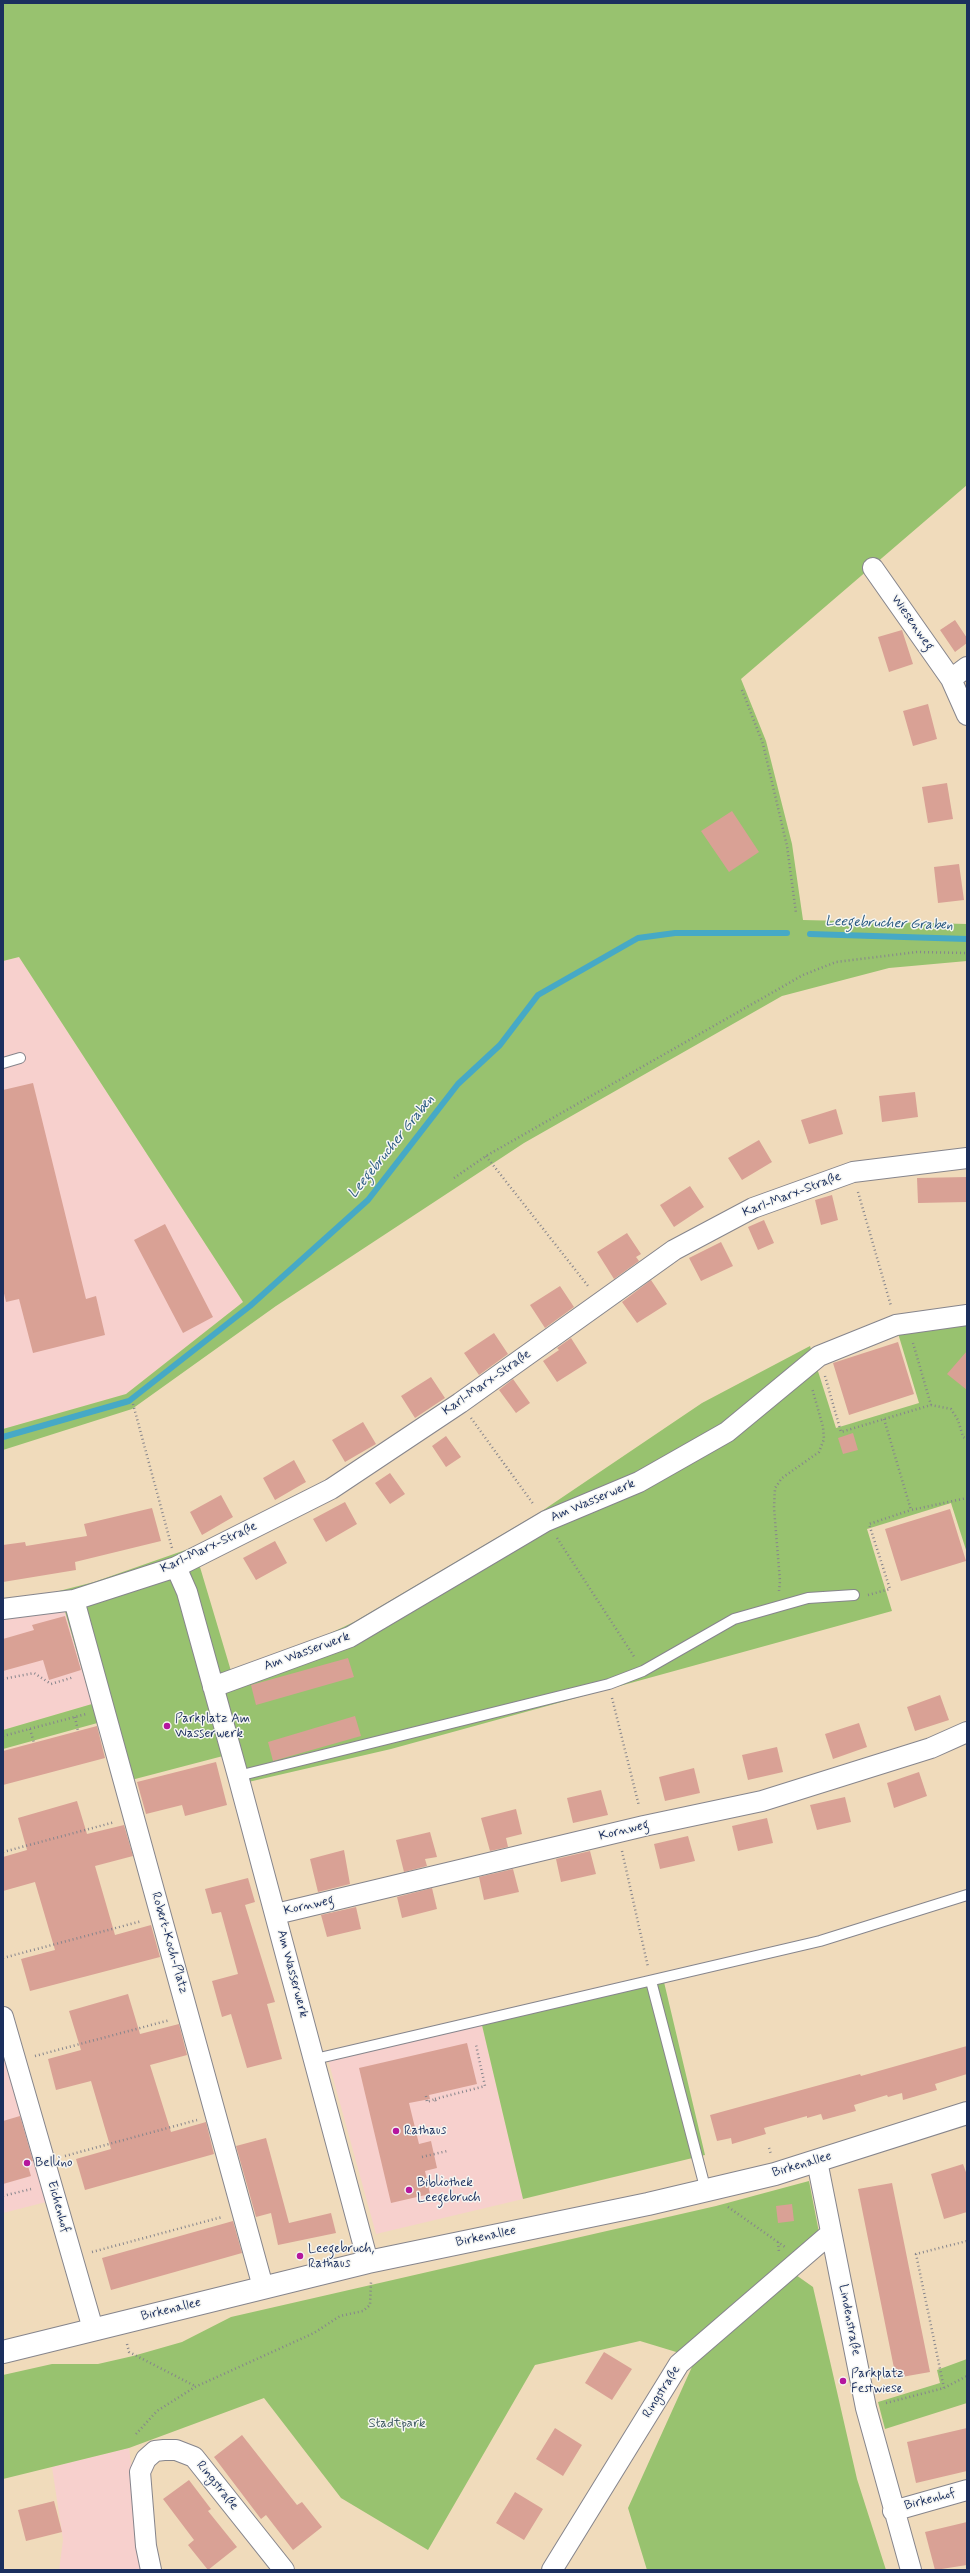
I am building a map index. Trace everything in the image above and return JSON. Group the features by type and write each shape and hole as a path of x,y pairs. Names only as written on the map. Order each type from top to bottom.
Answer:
{"street":[{"name":"Wiesenweg","path":"873,568 951,679 967,715"},
{"path":"951,679 967,667"},
{"name":"Karl-Marx-Straße","path":"3,1609 74,1600 176,1567 331,1489 460,1403 674,1250 753,1208 852,1172 967,1158"},
{"name":"Am Wasserwerk","path":"213,1686 350,1637 546,1521 639,1482 728,1432 819,1356 901,1324 967,1315"},
{"name":"Am Wasserwerk","path":"176,1567 187,1592 238,1776 368,2262"},
{"name":"Robert-Koch-Platz","path":"74,1600 190,2015 263,2287"},
{"name":"Kornweg","path":"276,1914 644,1826 762,1802 931,1748 967,1732"},
{"name":"Eichenhof","path":"3,2017 93,2329"},
{"name":"Birkenallee","path":"3,2352 368,2262 706,2191 817,2162 967,2113"},
{"name":"Lindenstraße","path":"817,2162 866,2408 893,2510 911,2570"},
{"name":"Ringstraße","path":"552,2570 679,2364 831,2233"},
{"name":"Ringstraße","path":"151,2570 146,2546 140,2472 146,2459 156,2451 164,2450 176,2450 194,2457 284,2570"},
{"name":"Birkenhof","path":"893,2510 967,2490"}],"lane":[{"path":"3,1063 20,1058"},
{"path":"238,1776 609,1684 643,1671 734,1619 808,1598 854,1595"},
{"path":"315,2060 820,1941 967,1894"},
{"path":"651,1981 706,2191"}],"path":[{"path":"742,690 763,744 786,839 796,913"},
{"path":"454,1178 486,1156 803,975 836,962 917,952 967,953"},
{"path":"486,1156 601,1302"},
{"path":"852,1172 901,1324 931,1405"},
{"path":"819,1356 841,1432 931,1405 951,1409 958,1420 963,1437 967,1439"},
{"path":"775,1607 780,1581 774,1508 775,1488 782,1478 819,1452 824,1439 824,1427 815,1395 804,1369"},
{"path":"460,1403 546,1521 643,1671"},
{"path":"133,1404 176,1567"},
{"path":"884,1419 911,1510"},
{"path":"854,1595 875,1594 890,1589 869,1524 911,1510 967,1498"},
{"path":"3,1679 34,1673 52,1684 93,1670"},
{"path":"609,1684 644,1826"},
{"path":"3,1736 104,1709"},
{"path":"74,1717 78,1731"},
{"path":"30,1729 34,1743"},
{"path":"3,1852 134,1817"},
{"path":"618,1833 651,1981"},
{"path":"3,1958 162,1915"},
{"path":"16,2061 190,2015"},
{"path":"426,2096 427,2102 486,2086 476,2045"},
{"path":"435,2099 436,2103"},
{"path":"45,2162 216,2114"},
{"path":"422,2157 447,2151"},
{"path":"3,2196 51,2184"},
{"path":"706,2191 801,2259"},
{"path":"72,2258 242,2211"},
{"path":"944,2388 916,2254 967,2241"},
{"path":"136,2434 157,2411 195,2387 314,2333 340,2316 363,2311 370,2305 372,2287 368,2262"},
{"path":"121,2322 129,2352 195,2387"},
{"path":"866,2408 944,2388 967,2376"}],"shaded area":[{"path":"19,957 243,1302 126,1394 3,1429 3,961"},
{"path":"59,1591 92,1704 3,1730 3,1599"},
{"path":"481,2021 523,2199 376,2234 327,2056"},
{"path":"3,2023 54,2200 3,2213"},
{"path":"129,2448 146,2570 59,2570 63,2540 52,2467"}],"green space":[{"path":"3,3 967,3 967,485 741,679 766,741 792,844 803,920 967,924 967,961 889,968 782,996 524,1143 276,1306 132,1409 3,1450 3,1429 126,1394 243,1302 19,957 3,961"},
{"path":"967,1309 967,1553 951,1503 867,1529 892,1611 391,1749 231,1786 223,1756 116,1784 101,1722 3,1749 3,1730 92,1704 59,1591 94,1582 194,1547 231,1671 299,1648 354,1622 542,1511 702,1403 810,1346 836,1428 919,1403 894,1320"},
{"path":"664,1982 705,2155 523,2199 481,2021"},
{"name":"Stadtpark","path":"809,2181 823,2253 796,2275 813,2287 857,2479 886,2570 647,2570 628,2508 696,2358 640,2341 535,2365 428,2550 341,2498 264,2398 129,2448 3,2479 3,2375 52,2364 98,2364 133,2356 182,2342 231,2317 716,2206"},
{"path":"967,2359 967,2403 885,2429 878,2402 940,2383 937,2370"}],"building":[{"path":"955,620 967,638 967,643 955,652 940,630"},
{"path":"902,630 913,664 889,672 878,637"},
{"path":"928,704 937,739 913,746 903,711"},
{"path":"947,783 953,819 928,823 922,787"},
{"path":"732,811 759,852 729,872 701,831"},
{"path":"959,864 964,900 938,903 934,867"},
{"path":"33,1083 86,1299 96,1296 105,1335 33,1353 19,1299 6,1302 3,1289 3,1090"},
{"path":"915,1092 918,1117 882,1122 879,1096"},
{"path":"836,1109 843,1134 809,1144 801,1120"},
{"path":"759,1140 772,1162 742,1180 728,1158"},
{"path":"967,1177 967,1202 918,1203 917,1178"},
{"path":"690,1186 704,1207 674,1227 660,1205"},
{"path":"832,1195 838,1220 821,1225 815,1200"},
{"path":"764,1220 774,1243 758,1250 748,1227"},
{"path":"165,1224 213,1317 183,1333 134,1240"},
{"path":"627,1233 641,1254 636,1257 639,1261 614,1279 597,1252"},
{"path":"721,1242 733,1266 701,1281 689,1258"},
{"path":"651,1280 667,1304 637,1323 622,1302"},
{"path":"560,1286 574,1307 545,1328 530,1305"},
{"path":"494,1333 508,1354 479,1375 464,1353"},
{"path":"571,1338 587,1363 557,1382 543,1361 559,1350 557,1348"},
{"path":"898,1342 914,1394 849,1415 833,1363"},
{"path":"967,1351 967,1390 947,1374"},
{"path":"431,1377 445,1398 415,1418 401,1396"},
{"path":"513,1379 530,1403 516,1413 499,1390"},
{"path":"363,1422 376,1444 345,1462 332,1440"},
{"path":"853,1433 858,1450 843,1454 838,1438"},
{"path":"446,1436 461,1457 446,1467 432,1446"},
{"path":"294,1460 306,1482 275,1500 263,1478"},
{"path":"390,1473 405,1494 390,1504 375,1483"},
{"path":"221,1495 233,1517 202,1535 190,1512"},
{"path":"345,1502 357,1524 326,1542 313,1519"},
{"path":"152,1508 161,1541 75,1562 76,1570 3,1582 3,1545 25,1542 26,1546 87,1536 84,1524"},
{"path":"950,1509 966,1561 901,1581 885,1529"},
{"path":"275,1541 287,1563 256,1580 243,1558"},
{"path":"65,1616 81,1670 49,1680 43,1660 3,1671 3,1639 34,1630 32,1625"},
{"path":"348,1658 354,1677 256,1705 251,1685"},
{"path":"940,1695 949,1720 915,1731 907,1707"},
{"path":"355,1716 361,1736 273,1761 268,1742"},
{"path":"859,1723 867,1747 833,1759 825,1734"},
{"path":"97,1726 105,1758 3,1785 3,1751"},
{"path":"777,1747 783,1772 748,1780 742,1755"},
{"path":"216,1762 227,1805 185,1816 182,1805 146,1814 137,1782"},
{"path":"694,1768 700,1793 665,1801 659,1777"},
{"path":"919,1772 927,1796 894,1808 887,1783"},
{"path":"601,1790 608,1815 573,1823 567,1798"},
{"path":"845,1797 851,1822 817,1830 810,1805"},
{"path":"77,1801 87,1834 124,1825 133,1856 95,1866 115,1935 151,1925 160,1957 30,1991 21,1959 55,1950 35,1882 3,1891 3,1857 27,1850 18,1818"},
{"path":"516,1809 522,1834 506,1838 508,1847 490,1851 481,1818"},
{"path":"767,1818 773,1843 738,1851 732,1826"},
{"path":"430,1832 437,1857 425,1859 427,1866 404,1872 396,1840"},
{"path":"688,1836 695,1861 660,1869 654,1844"},
{"path":"344,1850 350,1884 318,1892 310,1859"},
{"path":"590,1851 596,1874 561,1882 556,1859"},
{"path":"513,1869 519,1892 484,1900 479,1877"},
{"path":"248,1878 255,1902 245,1905 275,2002 267,2004 282,2059 247,2068 231,2014 222,2017 212,1981 238,1974 221,1912 212,1914 205,1889"},
{"path":"432,1888 437,1909 402,1918 397,1897"},
{"path":"356,1907 361,1929 327,1937 321,1915"},
{"path":"128,1994 140,2034 179,2024 187,2055 150,2065 171,2132 206,2122 214,2154 85,2190 76,2159 111,2149 91,2081 56,2090 48,2059 81,2050 69,2011"},
{"path":"467,2043 477,2084 429,2095 430,2099 409,2103 419,2144 431,2141 437,2168 425,2171 430,2194 391,2203 359,2068"},
{"path":"967,2046 967,2074 935,2084 937,2090 903,2100 902,2093 888,2097 887,2095 854,2105 856,2111 823,2120 821,2114 807,2118 807,2116 764,2128 766,2134 732,2144 731,2138 717,2141 710,2115 860,2074 861,2076"},
{"path":"20,2116 33,2161 27,2163 31,2176 3,2184 3,2121"},
{"path":"266,2138 289,2223 331,2213 336,2233 278,2245 271,2213 256,2217 236,2146"},
{"path":"963,2164 967,2175 967,2212 944,2219 931,2174"},
{"path":"892,2183 930,2372 896,2378 858,2189"},
{"path":"792,2204 794,2221 778,2223 776,2206"},
{"path":"233,2221 242,2253 111,2290 102,2258"},
{"path":"604,2352 632,2369 612,2400 585,2383"},
{"path":"555,2428 582,2445 563,2476 536,2459"},
{"path":"967,2428 967,2471 916,2483 907,2442"},
{"path":"242,2435 297,2505 302,2502 322,2527 293,2550 266,2515 261,2519 214,2457"},
{"path":"189,2480 211,2509 208,2511 237,2547 208,2570 188,2545 194,2540 163,2499"},
{"path":"515,2492 543,2509 524,2540 496,2523"},
{"path":"54,2501 62,2532 26,2541 18,2510"},
{"path":"967,2522 967,2565 935,2570 925,2532"}],"waterway":[{"name":"Leegebrucher Graben","path":"3,1437 129,1401 250,1306 368,1200 458,1084 500,1045 538,995 638,938 675,933 787,933"},
{"name":"Leegebrucher Graben","path":"810,934 967,939"}],"place":[{"name":"Parkplatz Am Wasserwerk","path":"167,1726"},
{"name":"Rathaus","path":"396,2131"},
{"name":"Bellino","path":"27,2163"},
{"name":"Bibliothek Leegebruch","path":"409,2190"},
{"name":"Leegebruch, Rathaus","path":"300,2256"},
{"name":"Parkplatz Festwiese","path":"843,2381"}]}
